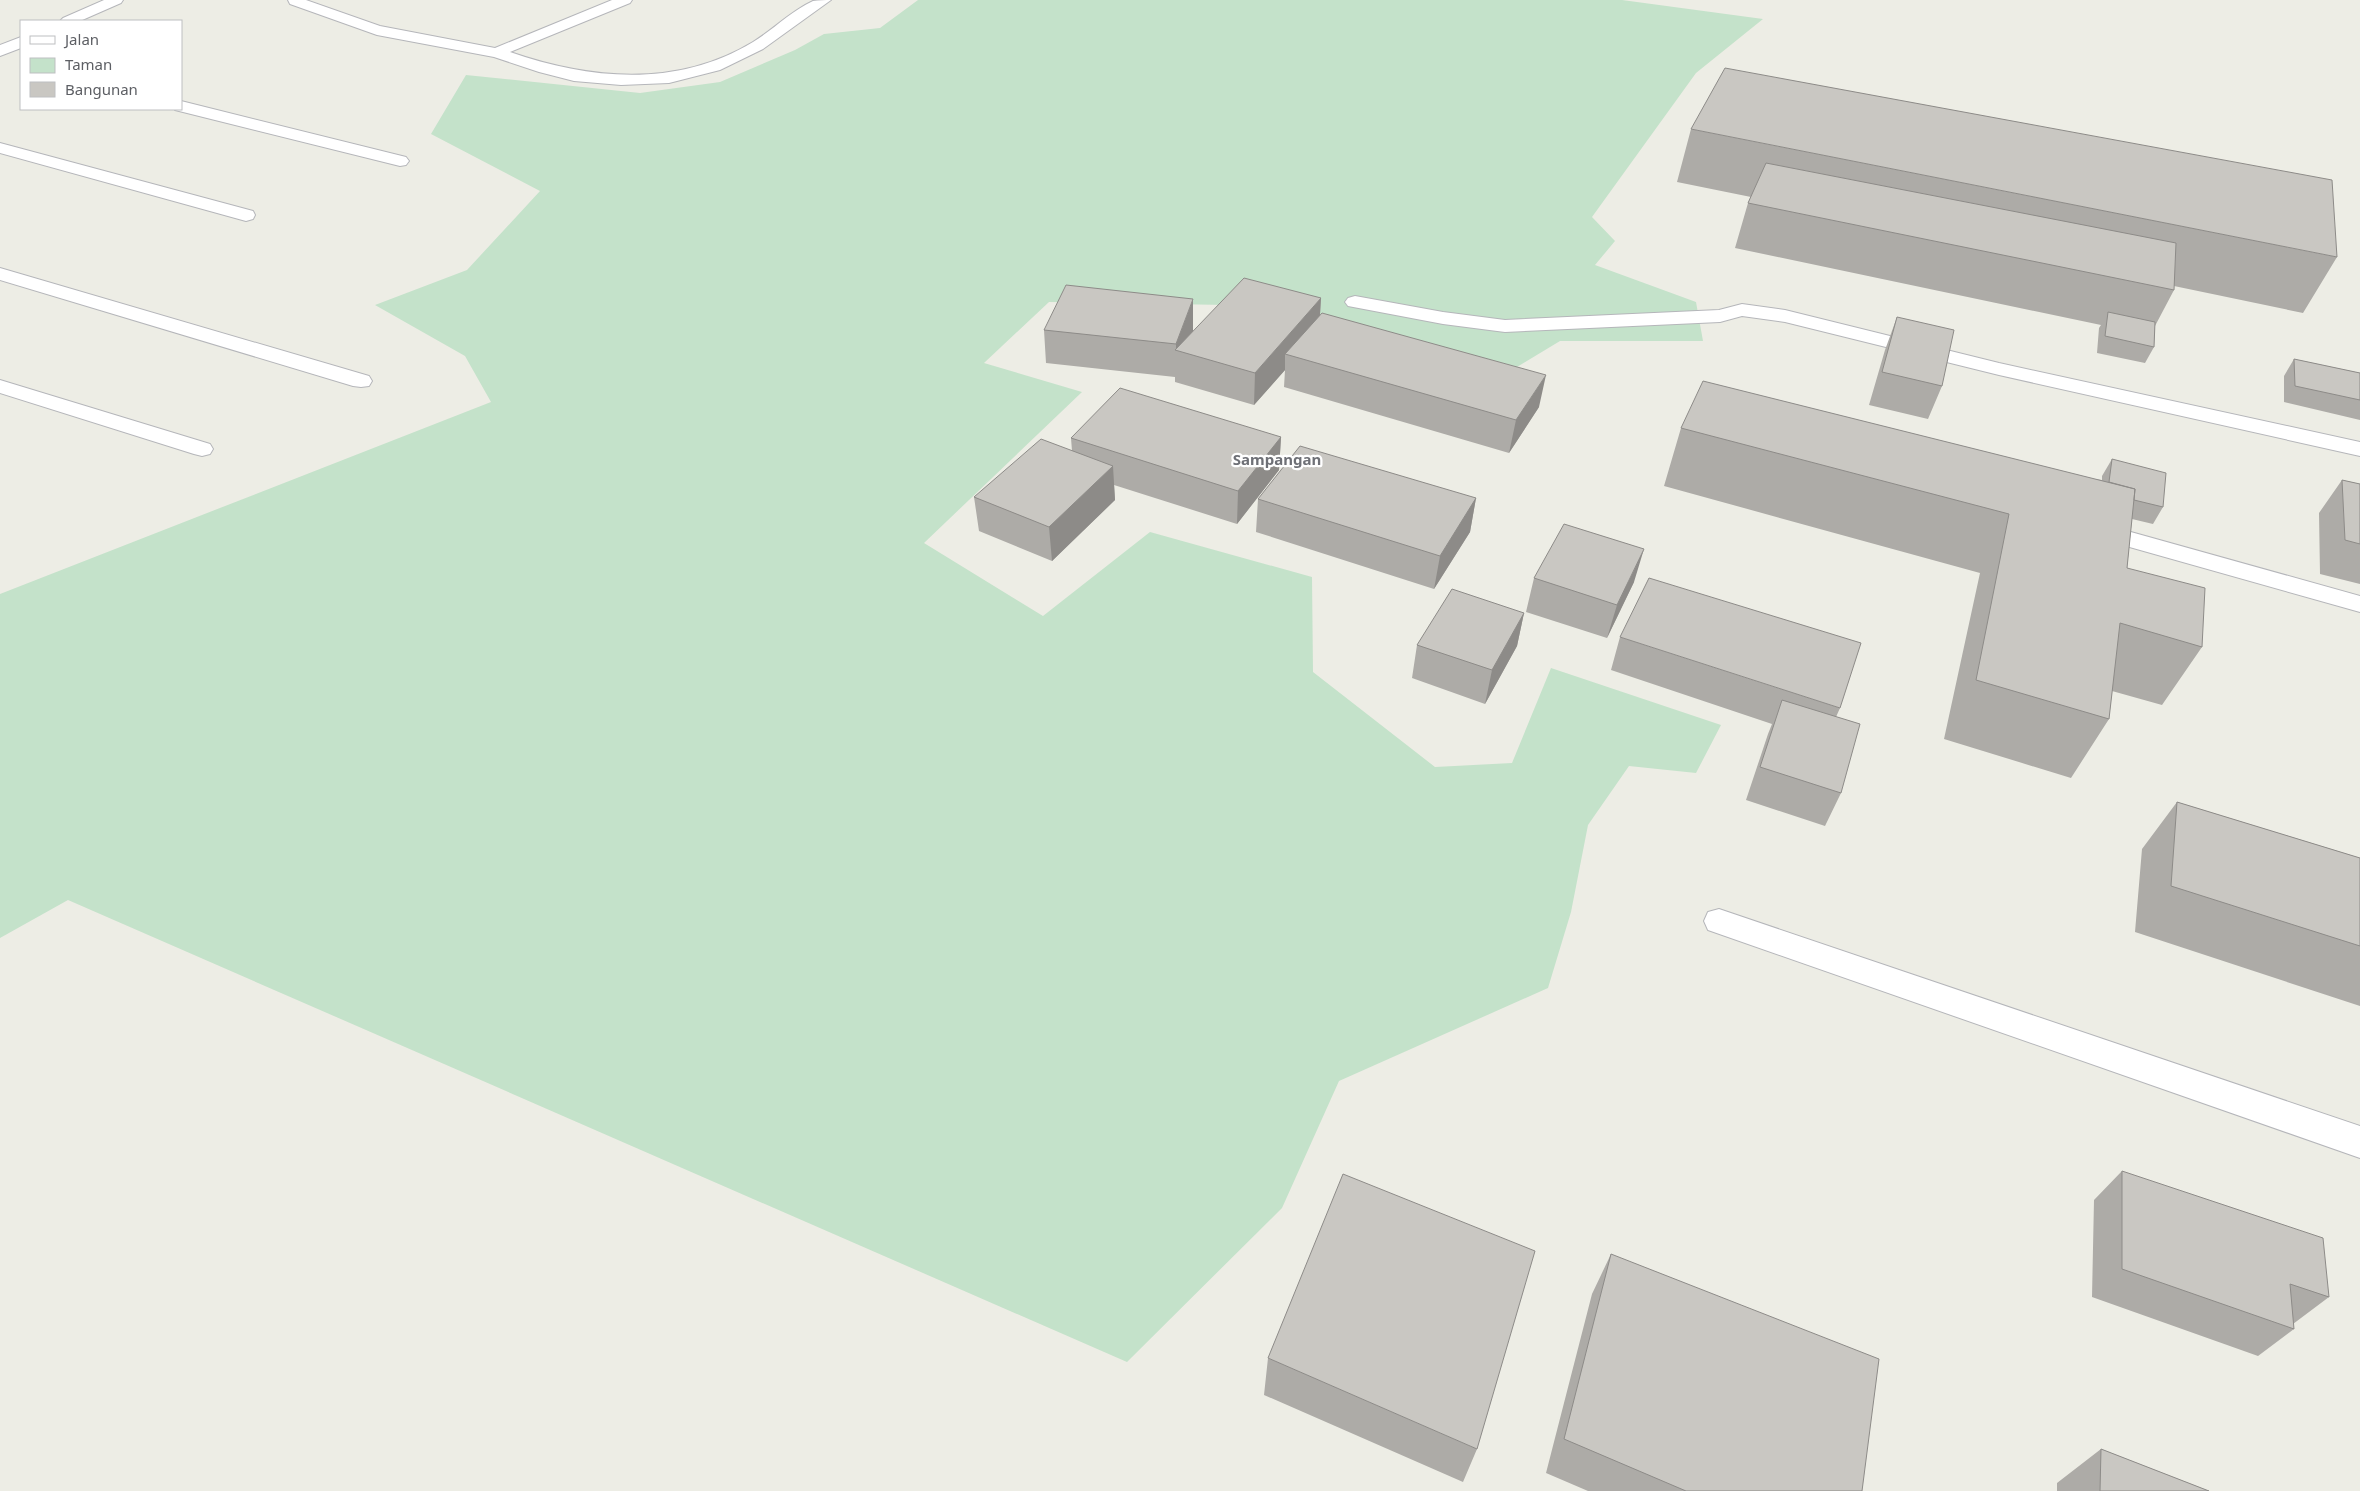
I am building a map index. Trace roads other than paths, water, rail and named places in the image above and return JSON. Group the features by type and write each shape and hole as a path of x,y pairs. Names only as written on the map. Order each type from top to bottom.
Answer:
{"street":[{"path":"70,20 116,0"},
{"path":"497,53 517,43 625,0"},
{"path":"292,1 376,30 497,53 552,72 601,79 649,79 703,72 736,58 824,0"},
{"path":"0,51 20,42"},
{"path":"182,106 400,161"},
{"path":"0,148 246,215"},
{"path":"0,274 361,381"},
{"path":"1355,302 1443,318 1504,326 1720,316 1742,310 1785,316 1999,369 2360,449"},
{"path":"0,386 202,449"},
{"path":"2074,524 2360,604"},
{"path":"1719,921 2360,1142"}],"district":[{"name":"Sampangan","path":"1277,460"}]}
